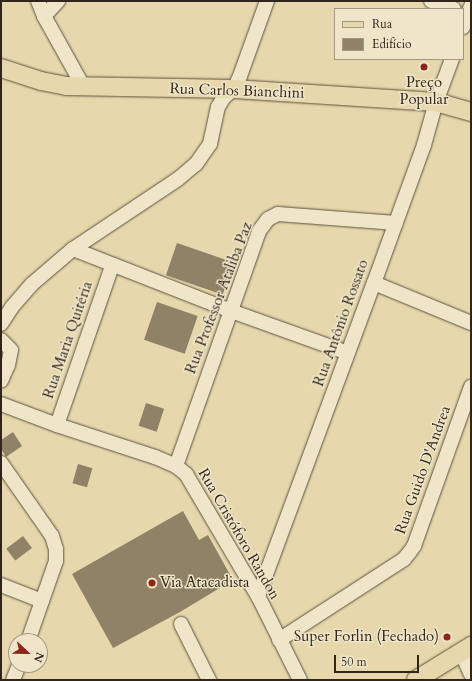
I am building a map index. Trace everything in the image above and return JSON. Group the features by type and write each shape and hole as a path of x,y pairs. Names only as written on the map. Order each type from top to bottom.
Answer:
{"main road":[{"name":"Rua Carlos Bianchini","path":"2,68 41,81 84,88 234,89 436,102 471,112"},
{"path":"416,680 466,649"}],"street":[{"path":"38,1 44,16 84,88"},
{"path":"44,16 58,1"},
{"path":"1,324 12,307 32,284 73,250 178,179 196,164 210,144 218,107 224,97 234,89 240,76 267,1"},
{"path":"431,1 451,8"},
{"path":"464,24 467,11"},
{"name":"Rua Antônio Rossato","path":"258,596 396,223 424,145 436,102 452,60"},
{"name":"Rua Professor Ataliba Paz","path":"176,466 259,231 268,219 278,214 396,223"},
{"path":"73,250 231,311 348,353"},
{"name":"Rua Maria Quitéria","path":"57,425 112,266"},
{"path":"374,283 471,323"},
{"path":"1,340 11,350 8,365 1,381"},
{"name":"Rua Guido D'Andrea","path":"279,640 404,558 409,553 414,546 471,387"},
{"name":"Rua Cristóforo Randon","path":"1,404 57,425 155,457 176,466 186,474 258,596 300,680"},
{"path":"1,463 52,536 56,549 56,561 31,633"},
{"path":"1,585 42,601"},
{"path":"181,624 209,680"},
{"path":"466,649 471,674"}],"building":[{"path":"177,243 234,263 223,295 166,275"},
{"path":"157,302 198,316 185,354 144,340"},
{"path":"146,403 164,409 157,432 139,426"},
{"path":"13,432 22,446 6,457 1,449 1,440"},
{"path":"78,464 92,468 87,487 72,483"},
{"path":"183,511 199,540 208,535 233,580 180,612 113,648 72,574"},
{"path":"23,536 32,548 15,561 6,549"}],"place":[{"name":"Preço Popular","path":"424,67"},
{"name":"Via Atacadista","path":"152,583"},
{"name":"Super Forlin (Fechado)","path":"447,637"}]}
